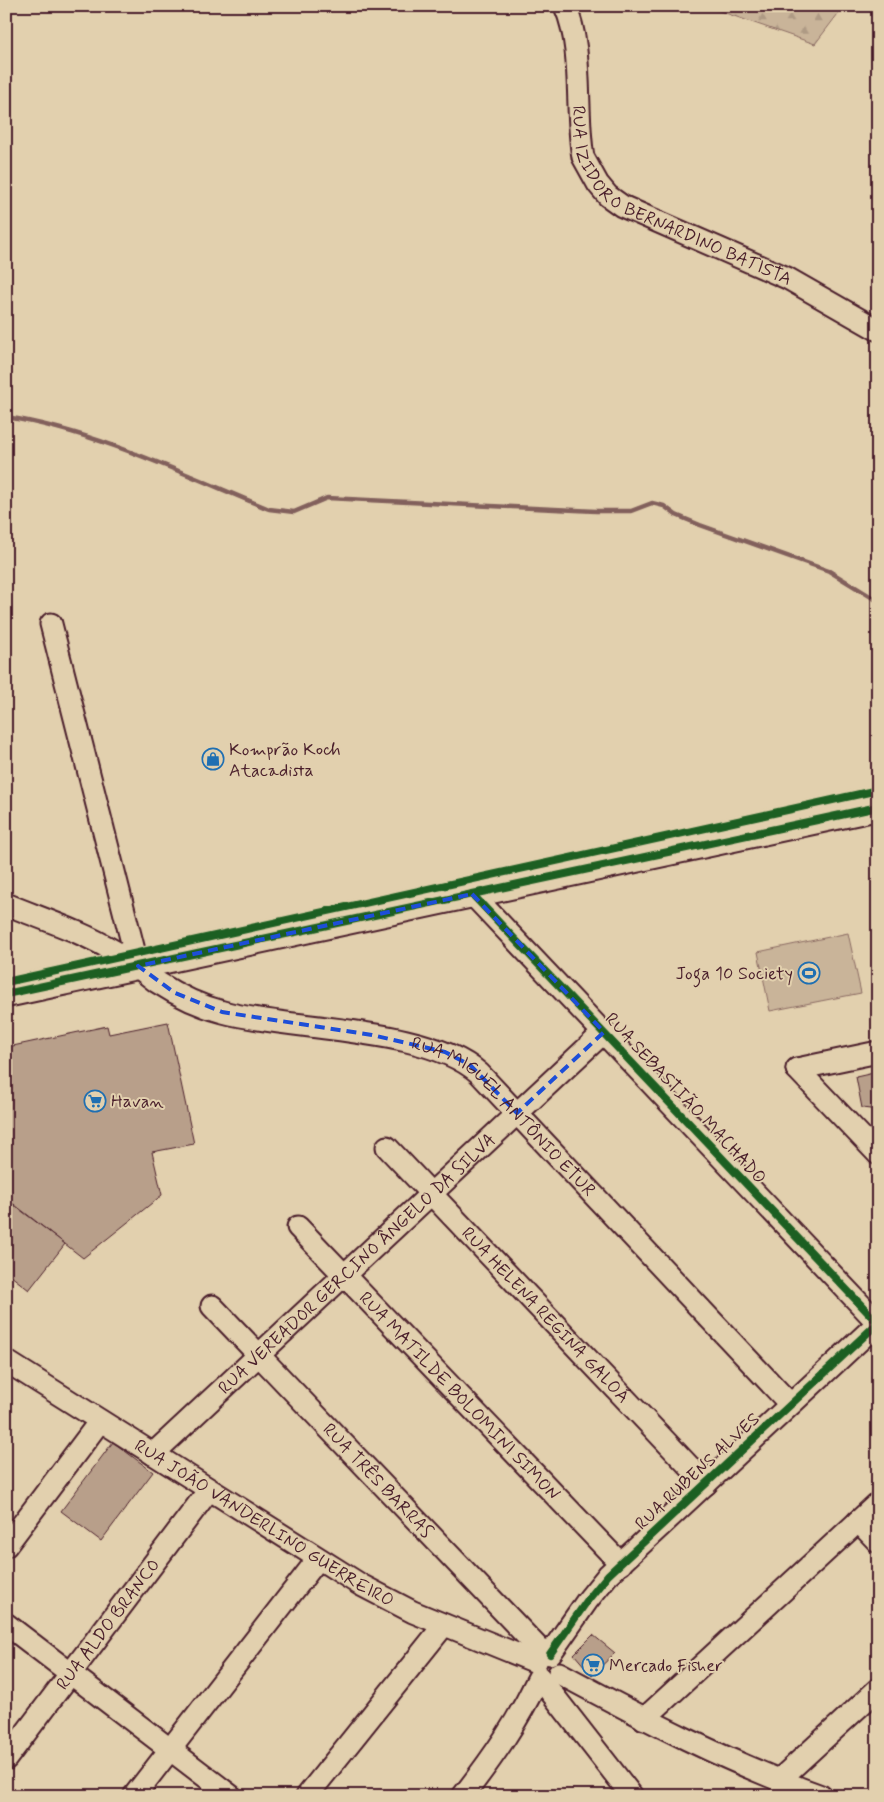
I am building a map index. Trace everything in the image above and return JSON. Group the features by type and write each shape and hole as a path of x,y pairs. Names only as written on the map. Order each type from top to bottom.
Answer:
{"main road":[{"path":"6,994 878,807"}],"street":[{"name":"RUA IZIDORO BERNARDINO BATISTA","path":"565,6 572,29 583,157 590,173 608,196 638,215 786,278 878,330"},
{"path":"51,624 138,966"},
{"name":"RUA SEBASTIÃO MACHADO","path":"472,894 878,1322"},
{"name":"RUA MIGUEL ANTÔNIO ETUR","path":"6,904 102,944 138,966 175,993 222,1012 273,1022 397,1040 459,1058 478,1073 517,1113 790,1404"},
{"name":"RUA VEREADOR GERCINO ÂNGELO DA SILVA","path":"153,1454 604,1032"},
{"path":"878,1052 797,1069 878,1154"},
{"name":"RUA HELENA REGINA GALOÁ","path":"387,1147 706,1484"},
{"name":"RUA MATILDE BOLOMINI SIMON","path":"298,1227 620,1564"},
{"name":"RUA TRÊS BARRAS","path":"212,1306 546,1664"},
{"name":"RUA RUBENS ALVES","path":"463,1796 504,1742 518,1720 546,1664 598,1587 620,1564 878,1322"},
{"name":"RUA JOÃO VANDERLINO GUERREIRO","path":"8,1365 318,1559 393,1603 444,1625 546,1664"},
{"path":"6,1546 100,1421"},
{"name":"RUA ALDO BRANCO","path":"6,1759 209,1490"},
{"path":"644,1719 878,1502"},
{"path":"858,1521 878,1542"},
{"path":"134,1796 318,1559"},
{"path":"6,1624 231,1796"},
{"path":"307,1796 444,1625"},
{"path":"546,1664 644,1719 710,1752 802,1792 820,1796"},
{"path":"546,1664 632,1796"},
{"path":"778,1781 878,1689"}],"highlighted area":[{"path":"472,894 604,1032 517,1113 470,1065 445,1052 372,1035 222,1012 175,993 138,966"}],"green space":[{"path":"705,6 844,6 815,44"},
{"name":"Joga 10 Society","path":"848,933 861,993 770,1011 758,952"}],"building":[{"name":"Havan","path":"168,1022 194,1144 152,1152 162,1195 83,1258 6,1198 6,1059 10,1058 8,1047 107,1026 109,1034"},
{"path":"878,1072 878,1110 862,1108 856,1077"},
{"path":"6,1199 65,1244 29,1290 6,1272"},
{"path":"113,1442 153,1472 101,1541 61,1511"},
{"name":"Mercado Fisher","path":"593,1635 615,1653 592,1675 574,1654"}],"waterway":[{"path":"6,417 40,424 107,443 269,509 294,512 327,498 596,511 631,511 652,503 664,506 676,515 700,525 829,571 878,601"}],"cycle path":[{"path":"6,982 878,790"},
{"path":"6,994 878,807"},
{"path":"472,894 878,1323 608,1575 587,1601 550,1654"}],"place":[{"name":"Komprão Koch Atacadista","path":"213,759"},
{"name":"Joga 10 Society","path":"809,973"},
{"name":"Havan","path":"95,1101"},
{"name":"Mercado Fisher","path":"593,1665"}]}
